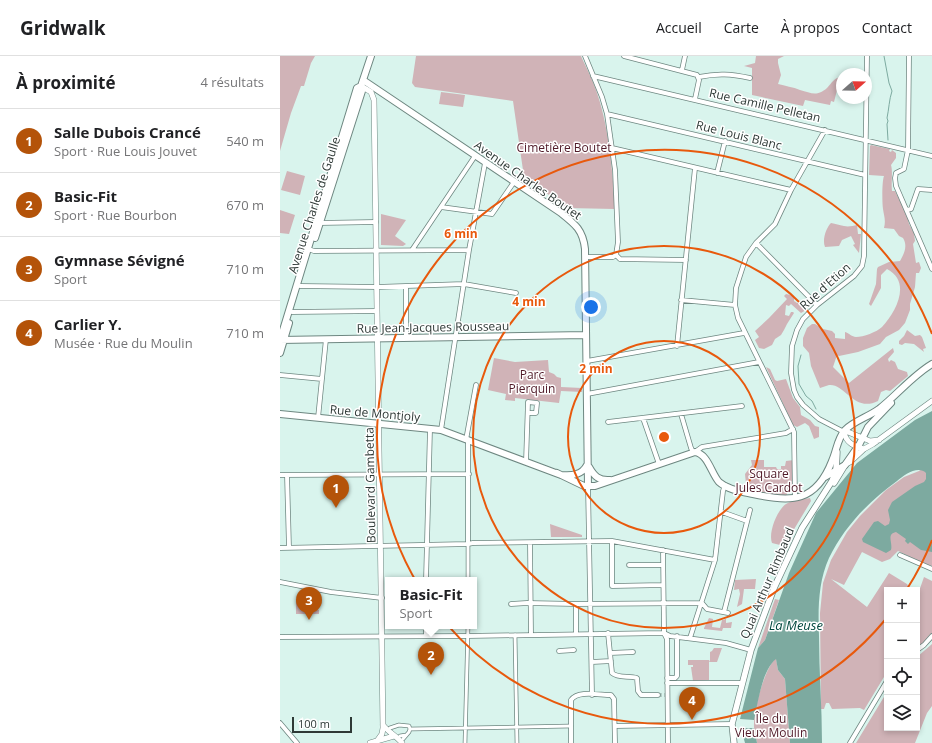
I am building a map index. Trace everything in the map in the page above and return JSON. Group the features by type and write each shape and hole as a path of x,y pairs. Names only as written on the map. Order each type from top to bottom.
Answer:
{"main road":[{"name":"Avenue Charles de Gaulle","path":"280,353 282,340 344,138 357,88 362,83 371,56"},
{"name":"Avenue Charles Boutet","path":"362,83 391,100 576,224 584,239 586,257 588,487"},
{"name":"Avenue Charles de Gaulle","path":"282,340 312,250 318,223"},
{"name":"Rue Jean-Jacques Rousseau","path":"282,340 586,335"},
{"path":"826,475 837,445 844,432 854,423 876,411 916,375 932,364"},
{"path":"558,473 588,487 605,484 694,452 702,455 714,475 725,486 767,498 783,500 795,498 810,492 826,475 845,465 861,448 862,438 872,422 918,378 932,368"},
{"name":"Rue de Montjoly","path":"280,414 441,430 558,473"},
{"name":"Quai Arthur Rimbaud","path":"734,743 732,724 751,650 777,581 802,528 832,481 836,470 837,445"},
{"path":"558,473 568,476 579,473 588,465 598,479 603,480 624,476"},
{"name":"Quai Arthur Rimbaud","path":"819,502 830,489 845,465"}],"street":[{"path":"586,56 607,114 615,170 618,242 616,255"},
{"path":"624,56 682,70 695,74 699,77 710,74 728,74 750,78"},
{"path":"682,70 686,56"},
{"name":"Rue d'Etion","path":"844,432 819,419 803,405 794,390 790,365 792,346 797,330 803,319 817,305 854,276 862,266 864,256 867,56"},
{"path":"909,56 908,150 904,169 896,174 895,178 897,191 907,210 932,269"},
{"name":"Rue Camille Pelletan","path":"593,76 932,156"},
{"path":"695,99 699,77"},
{"path":"362,83 371,92 374,100 376,97 381,96 391,100"},
{"name":"Boulevard Gambetta","path":"374,100 383,637 383,725 382,734 376,741"},
{"name":"Rue Louis Blanc","path":"607,114 865,175"},
{"path":"795,498 794,432 738,318 735,305 736,288 746,258 756,243 775,224 806,161 825,130"},
{"path":"718,173 725,141"},
{"path":"612,148 791,190"},
{"path":"412,250 475,156"},
{"path":"441,430 469,250 485,162"},
{"path":"677,346 695,168"},
{"path":"441,207 492,214 514,182"},
{"path":"907,210 911,209 918,189 932,190"},
{"path":"318,223 376,222"},
{"path":"756,243 817,305"},
{"path":"312,250 469,250"},
{"path":"586,257 613,257 616,255"},
{"path":"616,255 620,259 686,260"},
{"path":"300,286 377,287 464,284 516,293"},
{"path":"406,286 406,338"},
{"path":"681,300 735,305"},
{"path":"292,312 377,311"},
{"path":"587,361 677,346 744,332"},
{"path":"318,418 326,339"},
{"path":"587,394 759,362"},
{"path":"280,375 322,379"},
{"path":"468,577 469,474 467,440 476,385"},
{"path":"879,440 870,441 848,432 844,432 847,442 861,448 873,444 879,440 932,401"},
{"path":"608,422 742,406"},
{"path":"526,462 528,413"},
{"path":"681,414 691,448 694,452 702,447 786,433 793,429"},
{"path":"643,418 658,464"},
{"path":"426,577 430,429"},
{"path":"280,475 469,474"},
{"path":"287,475 289,548"},
{"path":"690,638 715,560 722,512 723,490 725,486"},
{"name":"Avenue Charles Boutet","path":"588,487 592,694"},
{"path":"702,603 707,609 726,613 750,510"},
{"path":"722,512 747,521"},
{"path":"280,548 612,541 715,560"},
{"path":"612,541 612,586 663,585"},
{"path":"530,542 531,635"},
{"path":"663,550 664,633 667,639 666,695 668,743"},
{"path":"900,555 932,569"},
{"path":"629,565 663,565"},
{"path":"280,582 306,588 382,598"},
{"path":"511,604 702,603"},
{"path":"576,604 576,634"},
{"path":"426,629 426,636"},
{"path":"465,743 468,629"},
{"path":"280,637 664,633 670,636 726,643 751,650"},
{"path":"608,634 611,669 615,675 635,676 637,678 638,691 641,695 658,696"},
{"path":"515,635 517,743"},
{"path":"667,680 677,676 677,636"},
{"path":"920,648 932,636"},
{"path":"559,650 574,650"},
{"path":"610,653 633,652"},
{"path":"592,662 611,662"},
{"path":"667,680 742,682"},
{"path":"850,743 884,686"},
{"path":"571,743 571,700 578,695 592,694 611,695 614,699 615,743"},
{"path":"280,723 297,743"},
{"path":"615,726 732,724"},
{"path":"383,725 400,740 408,734 410,729"},
{"path":"390,728 402,725 409,726 410,729 571,726"},
{"path":"370,743 394,736"}],"green space":[{"path":"280,56 315,56 311,63 304,86 301,86 291,113 280,151"},
{"name":"Cimetière Boutet","path":"416,56 581,56 602,109 612,167 615,209 567,208 524,177 513,101 415,87 412,83"},
{"path":"756,56 784,56 778,59 781,75 778,84 811,93 820,93 836,78 836,94 834,102 831,101 830,105 805,100 803,106 752,95 752,68 744,66 755,63"},
{"path":"441,92 465,95 463,107 439,104"},
{"path":"871,145 890,149 889,151 891,152 892,150 896,153 896,158 891,165 892,191 895,191 914,233 915,241 913,244 916,263 919,262 921,268 919,273 916,273 915,287 910,304 910,310 905,323 899,330 886,337 880,344 858,352 839,356 837,355 833,367 849,383 893,348 894,352 888,359 889,362 891,360 895,362 898,369 907,372 908,376 890,391 886,390 881,392 878,401 870,404 856,401 840,388 835,386 829,385 820,388 811,366 809,353 803,346 803,338 807,328 812,324 832,331 835,334 835,338 845,339 845,332 856,337 870,334 877,331 887,321 899,297 899,281 895,275 887,269 881,275 881,288 871,306 869,304 876,284 878,267 889,262 900,261 905,247 903,238 899,236 894,229 884,228 885,220 882,197 884,176 869,175"},
{"path":"287,171 305,176 300,195 281,190"},
{"path":"280,210 295,215 289,234 280,233"},
{"path":"381,214 406,220 395,236 406,244 403,246 381,245"},
{"path":"831,223 846,226 857,225 858,234 861,234 859,253 853,245 855,244 851,236 842,240 839,246 825,247 825,234"},
{"path":"786,294 794,296 794,301 797,303 802,303 807,308 806,310 801,313 791,304 789,306 786,305 785,315 789,316 791,312 794,313 781,335 775,339 772,345 764,349 759,348 755,340 759,337 755,331 787,299 784,296"},
{"path":"907,330 915,336 920,335 922,337 926,348 923,349 924,352 914,344 899,344 899,341"},
{"name":"Parc Pierquin","path":"494,358 515,362 548,360 549,372 561,378 561,387 582,388 582,392 561,391 559,403 515,398 515,401 505,400 506,394 488,390"},
{"path":"766,367 770,369 775,380 786,379 793,398 800,407 801,415 810,420 815,426 819,427 819,437 814,439 809,426 805,423 797,427 793,425"},
{"name":"Square Jules Cardot","path":"751,460 764,460 764,467 776,467 777,469 781,469 781,466 785,466 786,461 794,460 794,489 787,490 787,496 777,496 758,492 757,488 754,486 746,484 745,474 752,465"},
{"path":"932,462 932,566 898,551 890,559 882,562 862,552 844,585 831,579 867,607 889,573 907,584 909,587 884,587 884,677 864,710 860,708 832,709 829,703 826,703 824,709 821,709 820,613 823,583 831,560 847,532 860,516 886,490 904,477 919,471"},
{"path":"810,498 811,501 784,546 772,543 772,528 779,511 786,504"},
{"path":"550,524 582,535 582,537 551,537"},
{"path":"924,577 932,581 932,633 920,644 920,623 920,588"},
{"path":"756,579 755,589 744,589 742,604 737,607 740,594 739,589 734,590 735,580"},
{"path":"775,599 779,600 765,640 758,648"},
{"path":"296,601 314,605 314,607 309,608 308,605 306,605 303,609 319,610 319,614 296,614"},
{"path":"709,618 713,619 712,627 720,628 722,620 726,619 726,623 732,622 731,628 723,628 722,631 704,629"},
{"path":"932,644 932,706 927,713 920,730 920,659 920,654"},
{"path":"714,648 722,648 717,662 710,662 710,652"},
{"name":"Île du Vieux Moulin","path":"776,658 778,670 785,679 790,743 757,743 754,720 757,701 767,671"},
{"path":"688,660 709,660 709,680 693,681 691,667 693,667 693,665 688,665"},
{"path":"884,697 884,731 920,731 915,743 856,743"}],"water":[{"name":"La Meuse","path":"932,411 932,552 921,550 910,542 908,544 905,541 906,539 896,532 891,535 891,550 886,553 863,542 862,539 874,522 878,521 885,526 889,524 890,520 888,510 892,502 915,486 924,482 926,479 926,473 915,470 903,476 858,515 835,547 825,567 821,586 819,616 822,743 790,743 785,679 778,670 776,659 771,664 764,679 754,720 740,719 758,648 765,640 789,573 816,513 857,463 915,420"},
{"path":"741,728 754,728 757,743 745,743"}],"waterway":[{"path":"884,56 892,91 887,118 888,140"},
{"path":"801,355 798,366 799,384 816,409"}],"tunnel":[{"path":"658,695 665,695"}],"place":[{"name":"Salle Dubois Crancé","path":"336,508"},
{"name":"Gymnase Sévigné","path":"309,620"},
{"name":"Basic-Fit","path":"431,675"},
{"name":"Carlier Y.","path":"692,720"}]}
